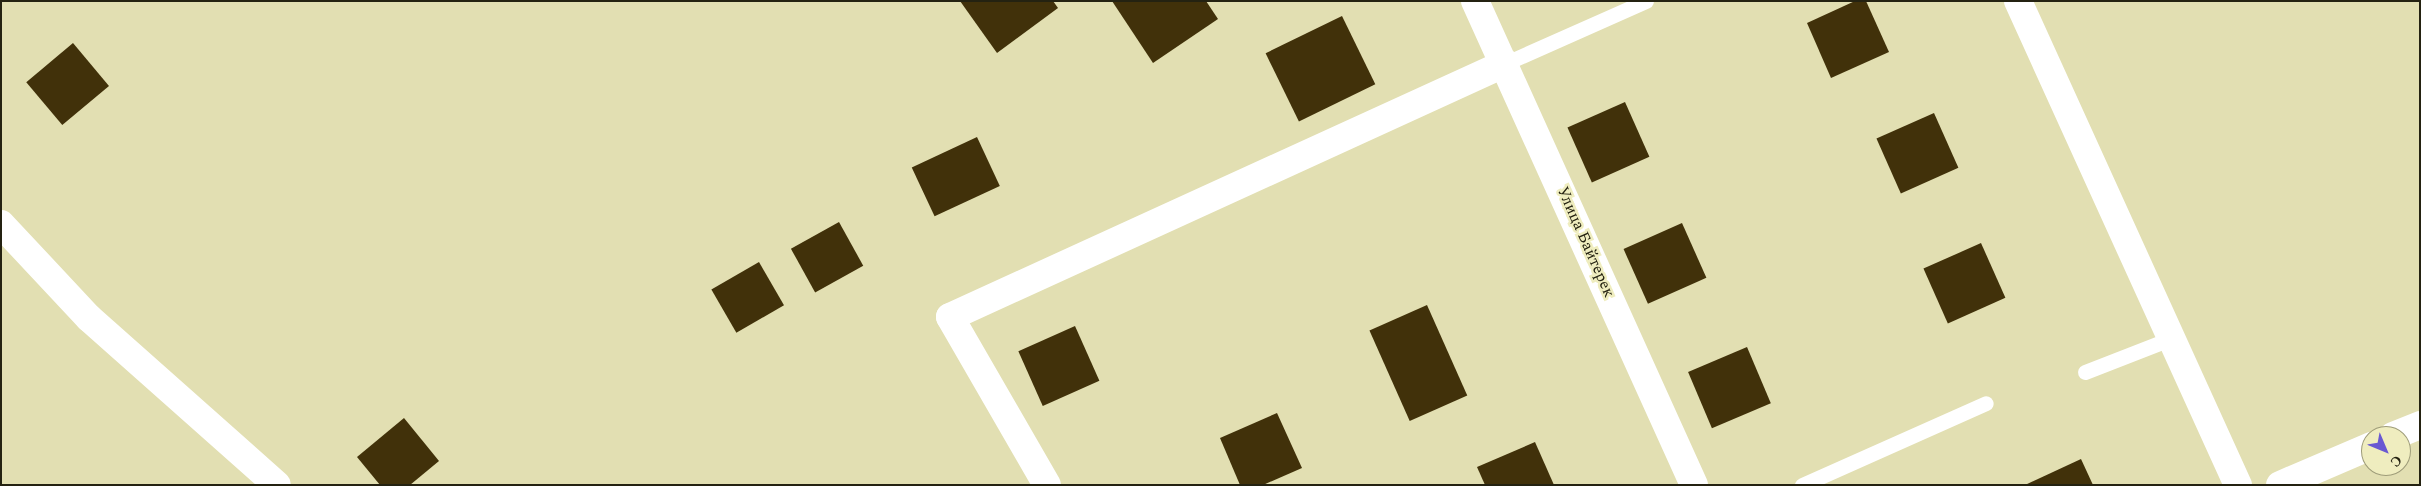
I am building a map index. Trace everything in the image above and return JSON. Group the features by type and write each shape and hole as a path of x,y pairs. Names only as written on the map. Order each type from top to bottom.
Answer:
{"street":[{"name":"Улица Байтерек","path":"1475,1 1506,63 1694,485"},
{"path":"2018,1 2238,485"},
{"path":"1047,485 950,317 1506,63"},
{"path":"1,224 89,318 277,485"},
{"path":"2280,485 2361,450"}],"lane":[{"path":"1506,63 1646,1"},
{"path":"2085,372 2172,338"},
{"path":"1802,485 1986,403"}],"building":[{"path":"960,1 1053,1 1058,8 997,53"},
{"path":"1112,1 1206,1 1218,19 1153,63"},
{"path":"1855,1 1866,1 1889,52 1831,78 1807,23"},
{"path":"1342,16 1375,84 1299,122 1266,53"},
{"path":"73,43 109,86 62,125 26,82"},
{"path":"1625,102 1649,157 1592,182 1567,128"},
{"path":"1934,113 1958,168 1901,193 1876,139"},
{"path":"977,137 1000,186 935,216 912,167"},
{"path":"839,222 863,266 815,292 791,249"},
{"path":"1682,223 1706,278 1648,304 1624,249"},
{"path":"1981,243 2005,298 1948,323 1923,269"},
{"path":"759,262 784,305 736,333 711,290"},
{"path":"1427,305 1467,395 1410,421 1369,331"},
{"path":"1075,326 1099,381 1043,406 1018,351"},
{"path":"1747,347 1771,403 1712,428 1688,372"},
{"path":"1277,413 1302,468 1263,485 1240,485 1220,438"},
{"path":"404,418 439,461 410,485 380,485 357,457"},
{"path":"1535,442 1554,485 1485,485 1477,467"},
{"path":"2081,459 2093,485 2025,485"}]}
